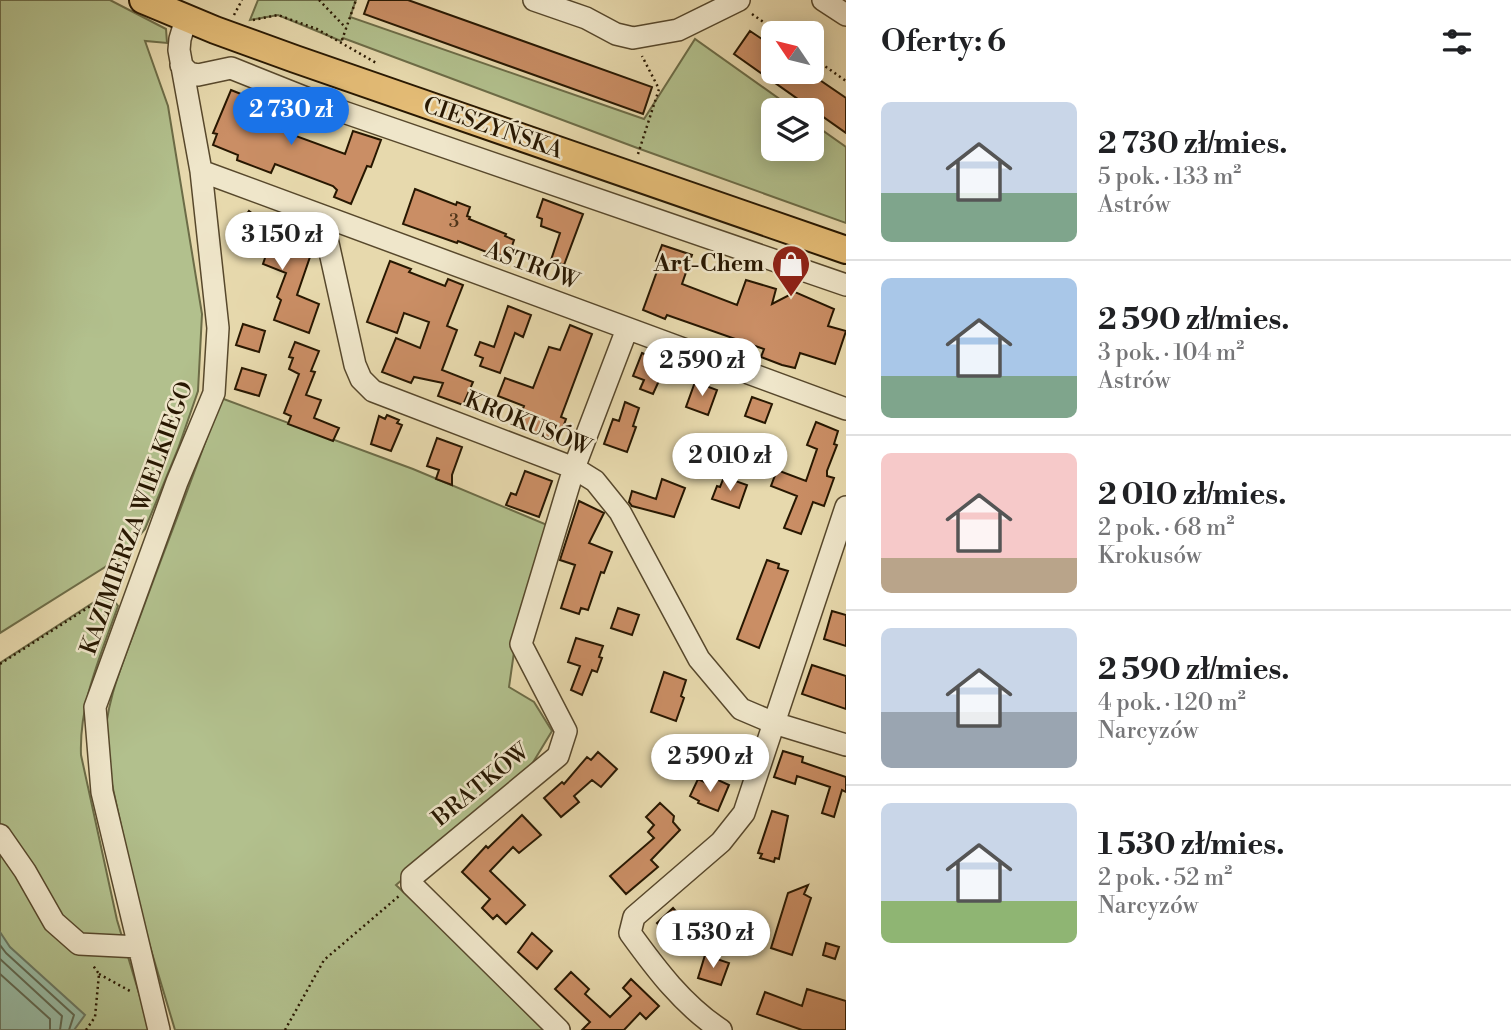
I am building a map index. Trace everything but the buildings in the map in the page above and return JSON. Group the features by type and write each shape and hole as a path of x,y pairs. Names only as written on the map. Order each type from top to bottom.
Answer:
{"main road":[{"name":"CIESZYŃSKA","path":"143,0 186,19 379,89 846,250"}],"street":[{"path":"534,0 586,19 616,34 633,38 678,30 737,1"},
{"path":"823,0 846,15"},
{"name":"KAZIMIERZA WIELKIEGO","path":"159,1030 102,792 95,707 177,482 214,393 218,328 201,172 181,65 180,38 186,19"},
{"path":"181,65 190,73 198,75 231,68 326,106 846,285"},
{"name":"ASTRÓW","path":"201,172 846,408"},
{"name":"KROKUSÓW","path":"322,216 355,365 361,379 373,391 574,468 595,481 620,512 699,659 741,709 774,723 846,745"},
{"name":"BRATKÓW","path":"412,886 412,877 421,868 558,756 566,731 521,644 574,468 627,329"},
{"path":"721,1030 686,1002 660,974 629,933 634,917 721,842 744,813 846,507"},
{"path":"0,835 25,871 54,922 79,944 139,947"},
{"path":"412,886 559,1030"}],"path":[{"path":"234,15 242,0"},
{"path":"319,0 346,28"},
{"path":"341,41 356,0"},
{"path":"737,1 763,21"},
{"path":"633,38 659,89 637,157"},
{"path":"824,65 846,81"},
{"path":"0,664 147,570"},
{"path":"285,1030 324,960 412,886"},
{"path":"79,944 99,974 152,1003"},
{"path":"86,1030 95,1017 99,974"}],"shaded area":[{"path":"0,0 110,0 166,29 167,43 145,41 168,106 202,314 198,391 178,449 145,529 121,557 0,633"},
{"path":"258,0 356,0 350,17 644,119 695,39 778,98 761,98 761,161 824,161 824,131 846,147 846,223 343,38 341,41 278,15 250,20"},
{"path":"221,398 413,469 552,527 516,638 509,687 534,702 552,731 529,769 396,885 549,1030 175,1030 140,913 105,752 105,734 111,699 122,664"},
{"path":"108,593 118,606 87,697 81,755 117,920 150,1030 0,1030 0,663"}],"water":[{"path":"0,932 10,947 85,1015 74,1030 0,1030"}],"place":[{"name":"Art-Chem","path":"791,298"}]}
